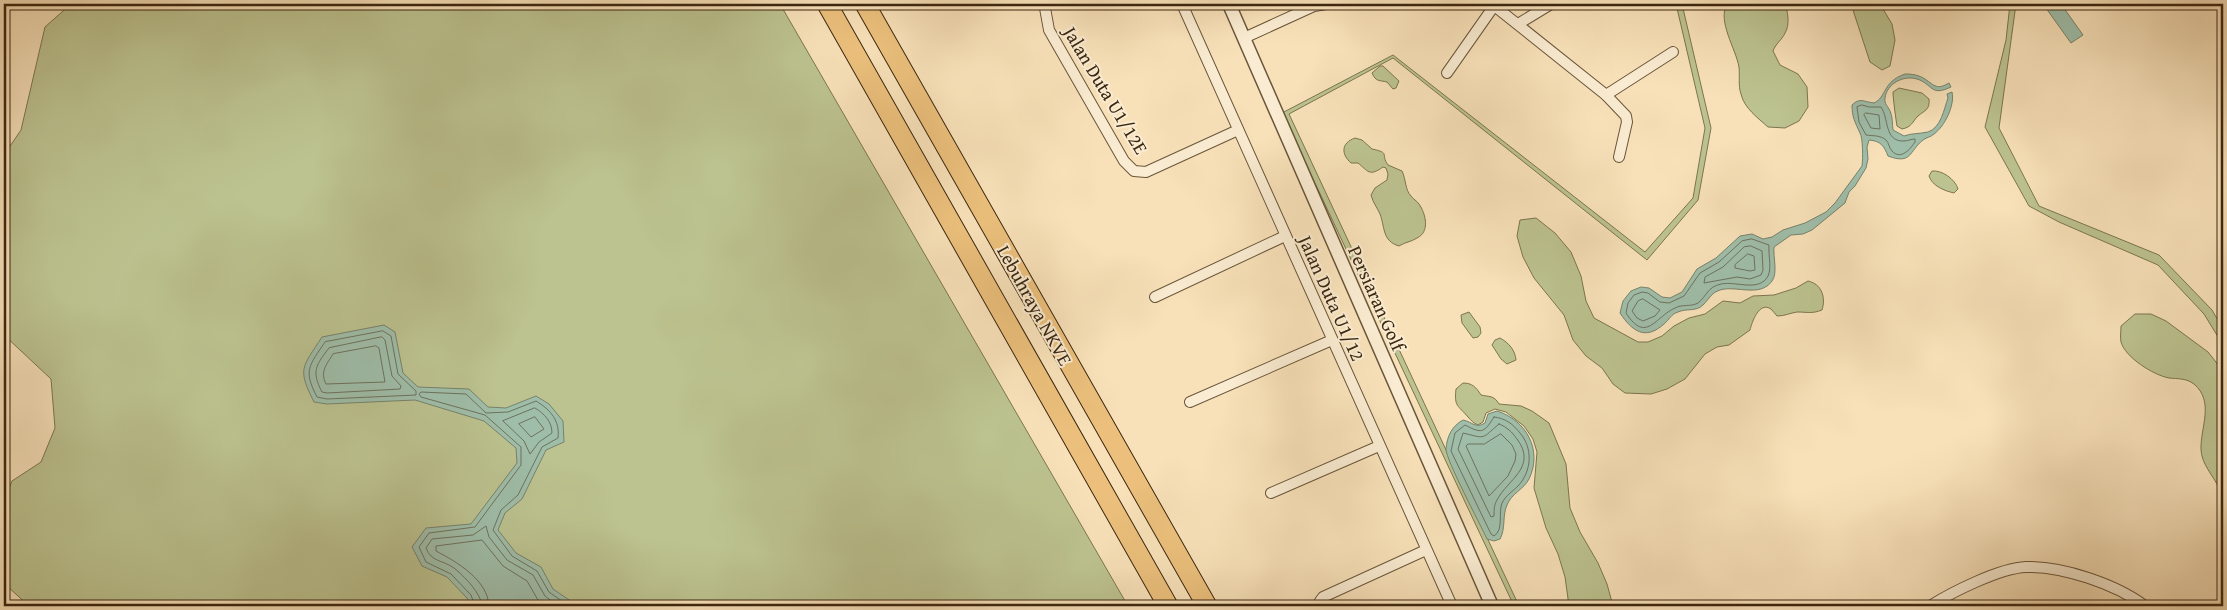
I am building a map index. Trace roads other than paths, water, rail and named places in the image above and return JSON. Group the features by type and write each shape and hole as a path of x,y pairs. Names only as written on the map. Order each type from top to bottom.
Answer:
{"highway":[{"name":"Lebuhraya NKVE","path":"827,4 1168,606"},
{"name":"Lebuhraya NKVE","path":"865,4 1207,606"}],"street":[{"name":"Jalan Duta U1/12E","path":"1046,4 1049,30 1124,161 1134,171 1146,172 1238,130"},
{"name":"Jalan Duta U1/12","path":"1182,4 1452,606"},
{"name":"Persiaran Golf","path":"1229,4 1492,606"},
{"path":"1244,38 1314,6 1326,4"},
{"path":"1518,24 1551,4"},
{"path":"1447,73 1493,5 1606,95 1626,116 1627,122 1619,157"},
{"path":"1606,95 1673,52"},
{"path":"1155,297 1285,236"},
{"path":"1190,402 1332,340"},
{"path":"1271,493 1379,446"},
{"path":"1320,606 1320,601 1323,598 1426,550"},
{"path":"1930,606 1990,576 2025,567 2058,570 2106,585 2145,606"}],"water":[{"path":"2043,4 2061,4 2083,35 2071,43"},
{"path":"1905,74 1920,77 1939,87 1949,83 1951,87 1939,91 1932,89 1917,79 1907,78 1897,81 1889,88 1885,100 1892,116 1893,130 1904,136 1932,130 1941,118 1948,98 1947,94 1952,92 1951,109 1945,121 1933,135 1923,140 1909,156 1902,159 1888,156 1882,145 1869,140 1866,168 1849,192 1845,203 1812,230 1803,234 1791,235 1774,247 1775,274 1767,286 1754,290 1726,289 1717,291 1700,307 1676,313 1651,332 1639,332 1629,325 1620,313 1623,301 1631,291 1641,287 1649,288 1662,297 1670,298 1682,292 1697,269 1716,258 1740,236 1752,234 1763,239 1772,237 1783,230 1805,223 1826,212 1835,203 1862,166 1862,139 1853,116 1852,105 1860,101 1874,103 1881,97 1892,81"},
{"path":"384,325 395,332 403,373 418,387 469,389 488,407 506,408 536,396 549,404 563,421 564,442 546,450 522,499 505,513 498,530 516,553 541,567 553,589 578,606 471,606 467,598 447,577 422,566 412,547 426,528 471,524 517,463 516,448 484,421 415,400 327,404 314,402 305,382 304,368 322,337"},
{"path":"1497,411 1516,421 1524,429 1533,447 1534,457 1529,479 1509,501 1502,535 1500,539 1494,541 1487,539 1457,478 1446,449 1451,432 1459,422 1463,420 1476,425 1482,425 1485,423 1488,414"}]}
